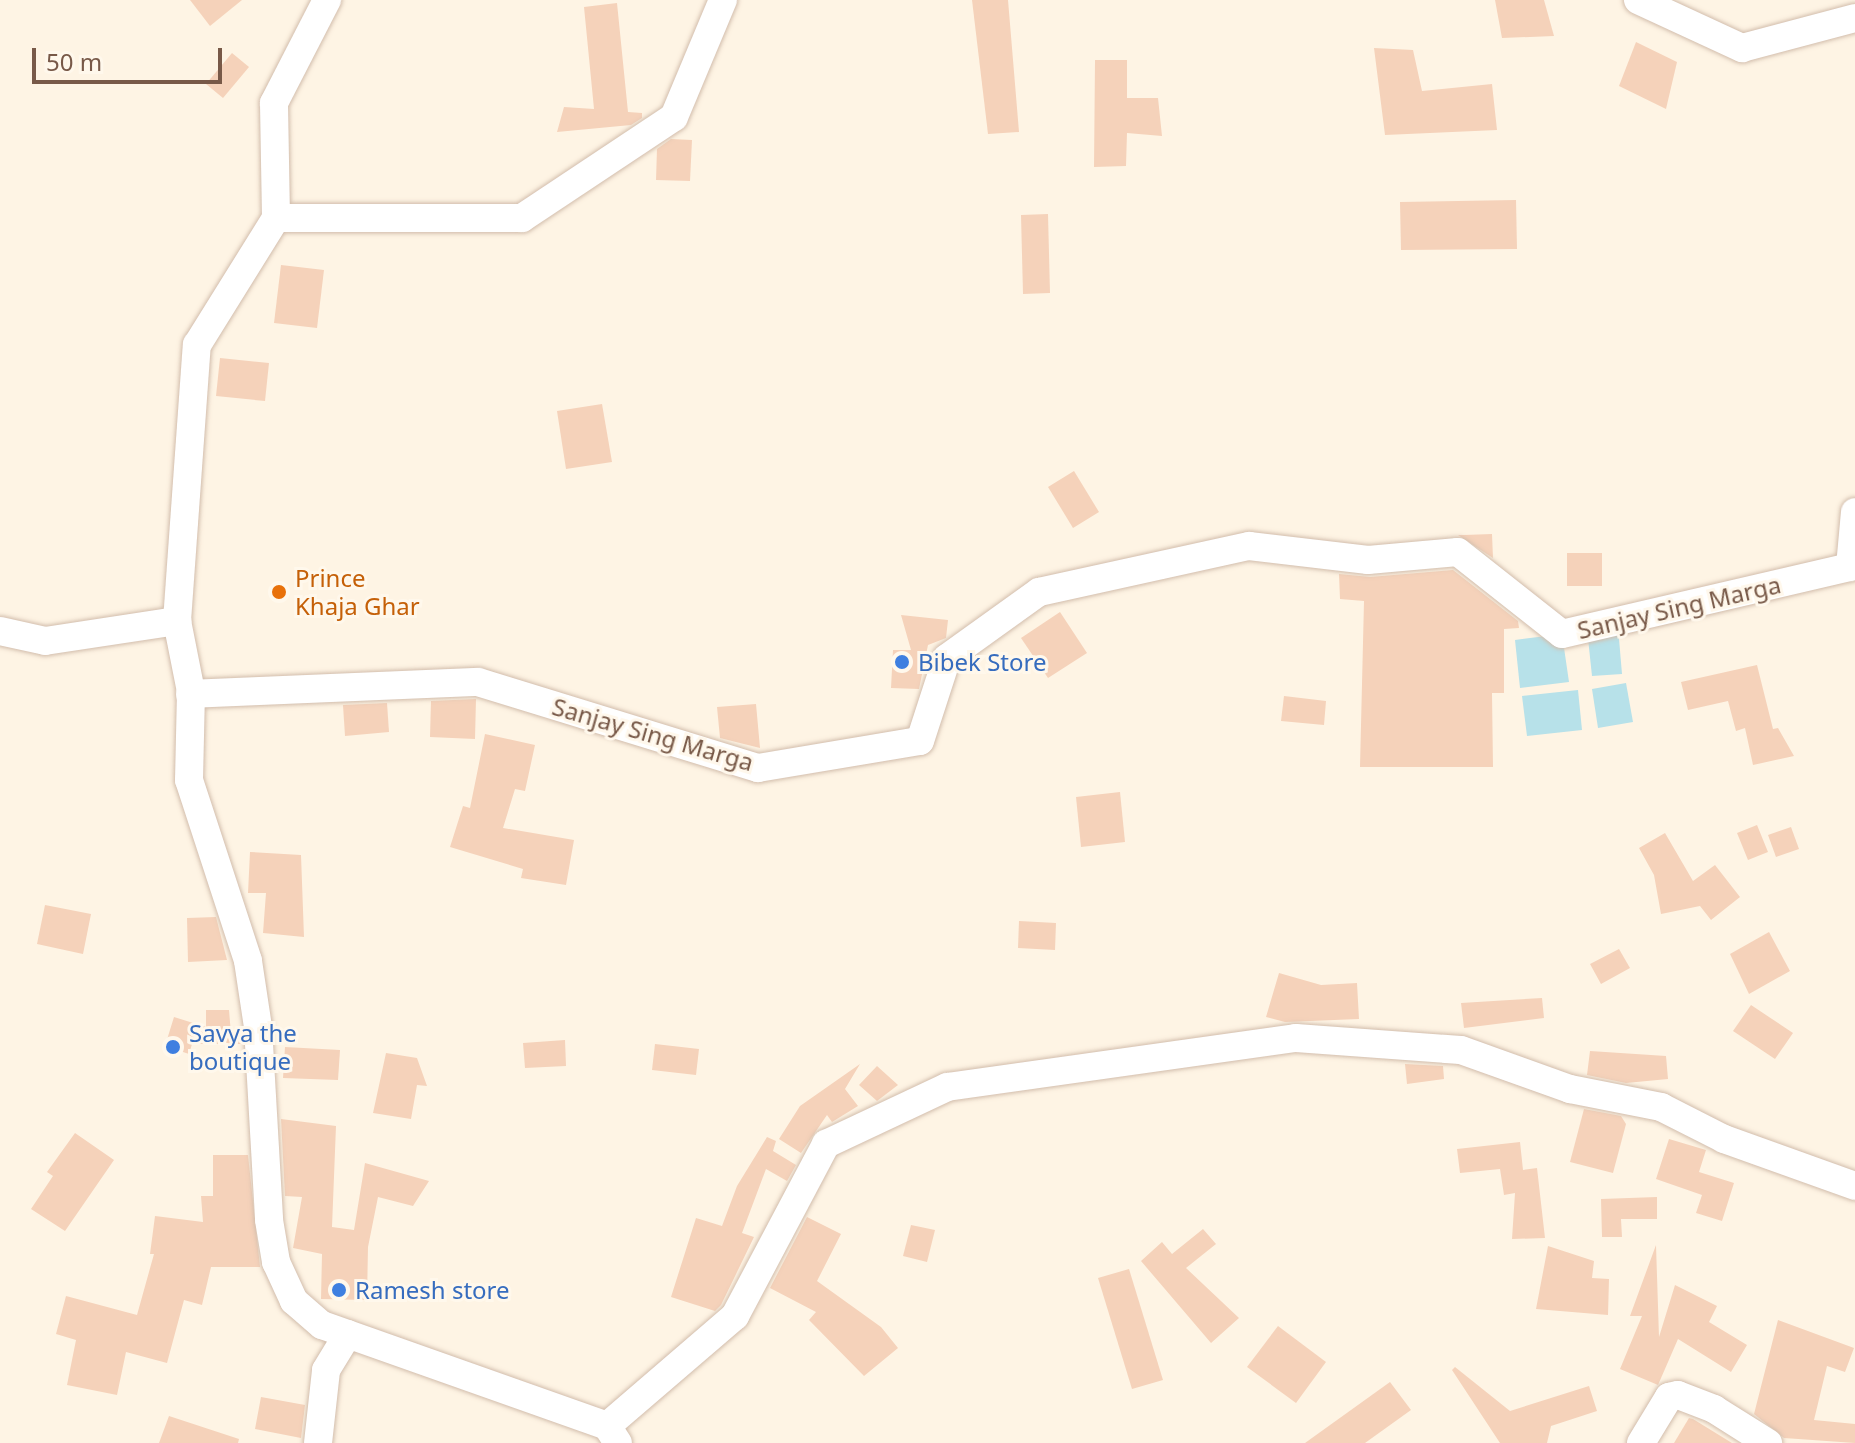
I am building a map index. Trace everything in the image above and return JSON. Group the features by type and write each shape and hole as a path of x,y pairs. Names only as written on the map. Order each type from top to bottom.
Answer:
{"street":[{"path":"327,0 274,103 276,218 197,345 177,621 190,694 189,780 248,961 258,1027 276,1262 294,1301 322,1325 612,1434 735,1316 826,1144 947,1087 1296,1038 1461,1050 1570,1089 1661,1107 1724,1139 1855,1186"},
{"path":"276,218 522,218 674,117 723,0"},
{"path":"1638,0 1742,48 1855,18"},
{"name":"Sanjay Sing Marga","path":"190,694 478,682 758,768 920,741 947,658 1039,592 1249,546 1368,560 1458,552 1562,634 1850,567 1855,512"},
{"path":"0,631 45,641 177,621"},
{"path":"318,1443 326,1370 348,1334"},
{"path":"1641,1443 1669,1397 1678,1395 1714,1409 1768,1443"}],"water":[{"path":"1618,627 1622,674 1592,676 1587,629"},
{"path":"1562,634 1569,682 1520,688 1515,640"},
{"path":"1626,683 1633,722 1598,728 1592,689"},
{"path":"1578,690 1582,730 1527,736 1522,696"}],"building":[{"path":"190,0 242,0 210,26"},
{"path":"972,0 1008,0 1019,132 988,134"},
{"path":"1495,0 1544,0 1554,36 1502,38"},
{"path":"617,3 628,112 642,113 642,118 631,125 557,132 564,107 594,109 584,7"},
{"path":"1636,42 1677,62 1666,109 1619,86"},
{"path":"1374,48 1413,50 1422,91 1492,84 1497,130 1385,135"},
{"path":"232,53 249,67 223,98 206,84"},
{"path":"1095,60 1127,60 1127,98 1158,98 1162,136 1127,133 1126,166 1094,167"},
{"path":"671,139 692,140 690,181 656,180 657,149"},
{"path":"1516,200 1517,249 1401,250 1400,202"},
{"path":"1048,214 1050,293 1023,294 1021,215"},
{"path":"281,265 324,270 317,328 274,323"},
{"path":"220,358 269,363 265,401 216,396"},
{"path":"602,404 612,462 566,469 557,411"},
{"path":"1074,471 1099,512 1073,528 1048,487"},
{"path":"1492,534 1493,558 1458,535 1464,535"},
{"path":"1567,553 1602,553 1602,586 1567,586"},
{"path":"1453,570 1518,621 1519,628 1504,629 1504,693 1492,693 1493,767 1360,767 1364,601 1340,599 1339,574 1370,577"},
{"path":"1060,612 1087,653 1048,678 1021,638"},
{"path":"901,615 948,620 946,638 928,645 919,689 891,688 893,650 911,650"},
{"path":"1757,665 1773,729 1778,728 1794,756 1753,765 1745,728 1736,731 1728,701 1688,710 1681,682"},
{"path":"1284,696 1326,701 1324,725 1281,721"},
{"path":"476,699 475,739 430,737 431,701"},
{"path":"387,703 389,732 345,736 343,705"},
{"path":"756,704 760,748 720,738 717,707"},
{"path":"485,734 535,745 525,791 515,789 503,828 574,840 566,885 521,878 523,869 450,847 463,806 470,808"},
{"path":"1120,792 1125,842 1081,847 1076,797"},
{"path":"1757,825 1768,852 1748,860 1737,833"},
{"path":"1791,827 1799,849 1776,857 1768,835"},
{"path":"1665,833 1693,881 1715,865 1740,897 1711,920 1700,906 1661,914 1654,875 1639,848"},
{"path":"250,852 301,855 304,937 263,933 266,893 248,893"},
{"path":"45,905 91,914 83,954 37,944"},
{"path":"216,917 227,960 188,962 187,918"},
{"path":"1019,921 1056,923 1055,950 1018,948"},
{"path":"1769,932 1790,971 1749,994 1730,954"},
{"path":"1619,949 1630,968 1601,984 1590,964"},
{"path":"1279,973 1321,985 1357,983 1359,1019 1285,1022 1266,1017"},
{"path":"1542,998 1544,1018 1464,1028 1461,1003"},
{"path":"1751,1005 1793,1033 1775,1059 1733,1031"},
{"path":"206,1010 229,1010 231,1034 242,1037 242,1044 192,1044 189,1054 165,1046 174,1017 206,1027"},
{"path":"565,1040 566,1066 525,1068 523,1043"},
{"path":"655,1044 699,1049 696,1075 652,1070"},
{"path":"285,1047 340,1050 338,1080 283,1078"},
{"path":"1590,1051 1666,1056 1668,1079 1626,1083 1587,1075"},
{"path":"386,1053 417,1058 427,1086 417,1085 411,1119 373,1113"},
{"path":"860,1064 845,1089 858,1106 832,1122 827,1115 801,1153 779,1139 800,1106"},
{"path":"1405,1064 1443,1066 1444,1079 1407,1084"},
{"path":"877,1066 898,1085 877,1101 859,1085"},
{"path":"1584,1109 1621,1116 1626,1124 1613,1173 1570,1162"},
{"path":"281,1119 336,1126 332,1227 354,1230 365,1163 429,1181 413,1206 378,1197 368,1247 367,1300 321,1299 322,1254 293,1248 302,1197 285,1196"},
{"path":"75,1133 114,1160 65,1231 31,1209 53,1176 47,1172"},
{"path":"767,1137 776,1141 773,1151 796,1165 787,1181 766,1169 742,1233 754,1237 721,1305 715,1311 671,1297 696,1218 722,1226 737,1186"},
{"path":"1669,1139 1706,1150 1699,1172 1734,1183 1722,1221 1696,1213 1702,1195 1656,1179"},
{"path":"1520,1142 1523,1170 1537,1168 1545,1238 1512,1239 1515,1193 1504,1195 1500,1169 1460,1173 1457,1149"},
{"path":"213,1155 248,1155 260,1267 211,1267 202,1305 184,1300 167,1363 126,1352 117,1395 67,1385 76,1340 56,1334 66,1296 137,1315 154,1254 150,1254 155,1216 203,1222 201,1196 213,1196"},
{"path":"1657,1197 1657,1219 1621,1219 1622,1237 1602,1237 1601,1199"},
{"path":"807,1217 841,1234 817,1281 881,1327 898,1348 864,1376 809,1320 816,1312 770,1288"},
{"path":"911,1225 935,1230 927,1262 903,1256"},
{"path":"1203,1229 1216,1244 1186,1268 1239,1318 1211,1343 1141,1261 1162,1242 1172,1254"},
{"path":"1656,1245 1659,1337 1675,1285 1717,1306 1709,1322 1747,1345 1731,1372 1678,1339 1658,1385 1620,1369 1642,1316 1630,1316"},
{"path":"1548,1246 1594,1261 1592,1278 1609,1279 1608,1315 1536,1309"},
{"path":"1129,1269 1163,1380 1132,1389 1098,1278"},
{"path":"1778,1320 1854,1348 1845,1372 1827,1366 1814,1420 1855,1424 1855,1443 1784,1438 1754,1414"},
{"path":"1278,1326 1326,1362 1296,1403 1247,1367"},
{"path":"1455,1367 1510,1411 1589,1386 1597,1411 1551,1426 1547,1443 1500,1443 1452,1370"},
{"path":"1390,1382 1411,1410 1365,1443 1305,1443"},
{"path":"261,1397 305,1405 301,1438 255,1429"},
{"path":"169,1416 239,1439 238,1443 159,1443"},
{"path":"1689,1418 1693,1419 1732,1443 1674,1443"}],"place":[{"name":"Prince Khaja Ghar","path":"279,592"},
{"name":"Bibek Store","path":"902,662"},
{"name":"Savya the boutique","path":"173,1047"},
{"name":"Ramesh store","path":"339,1290"}]}
